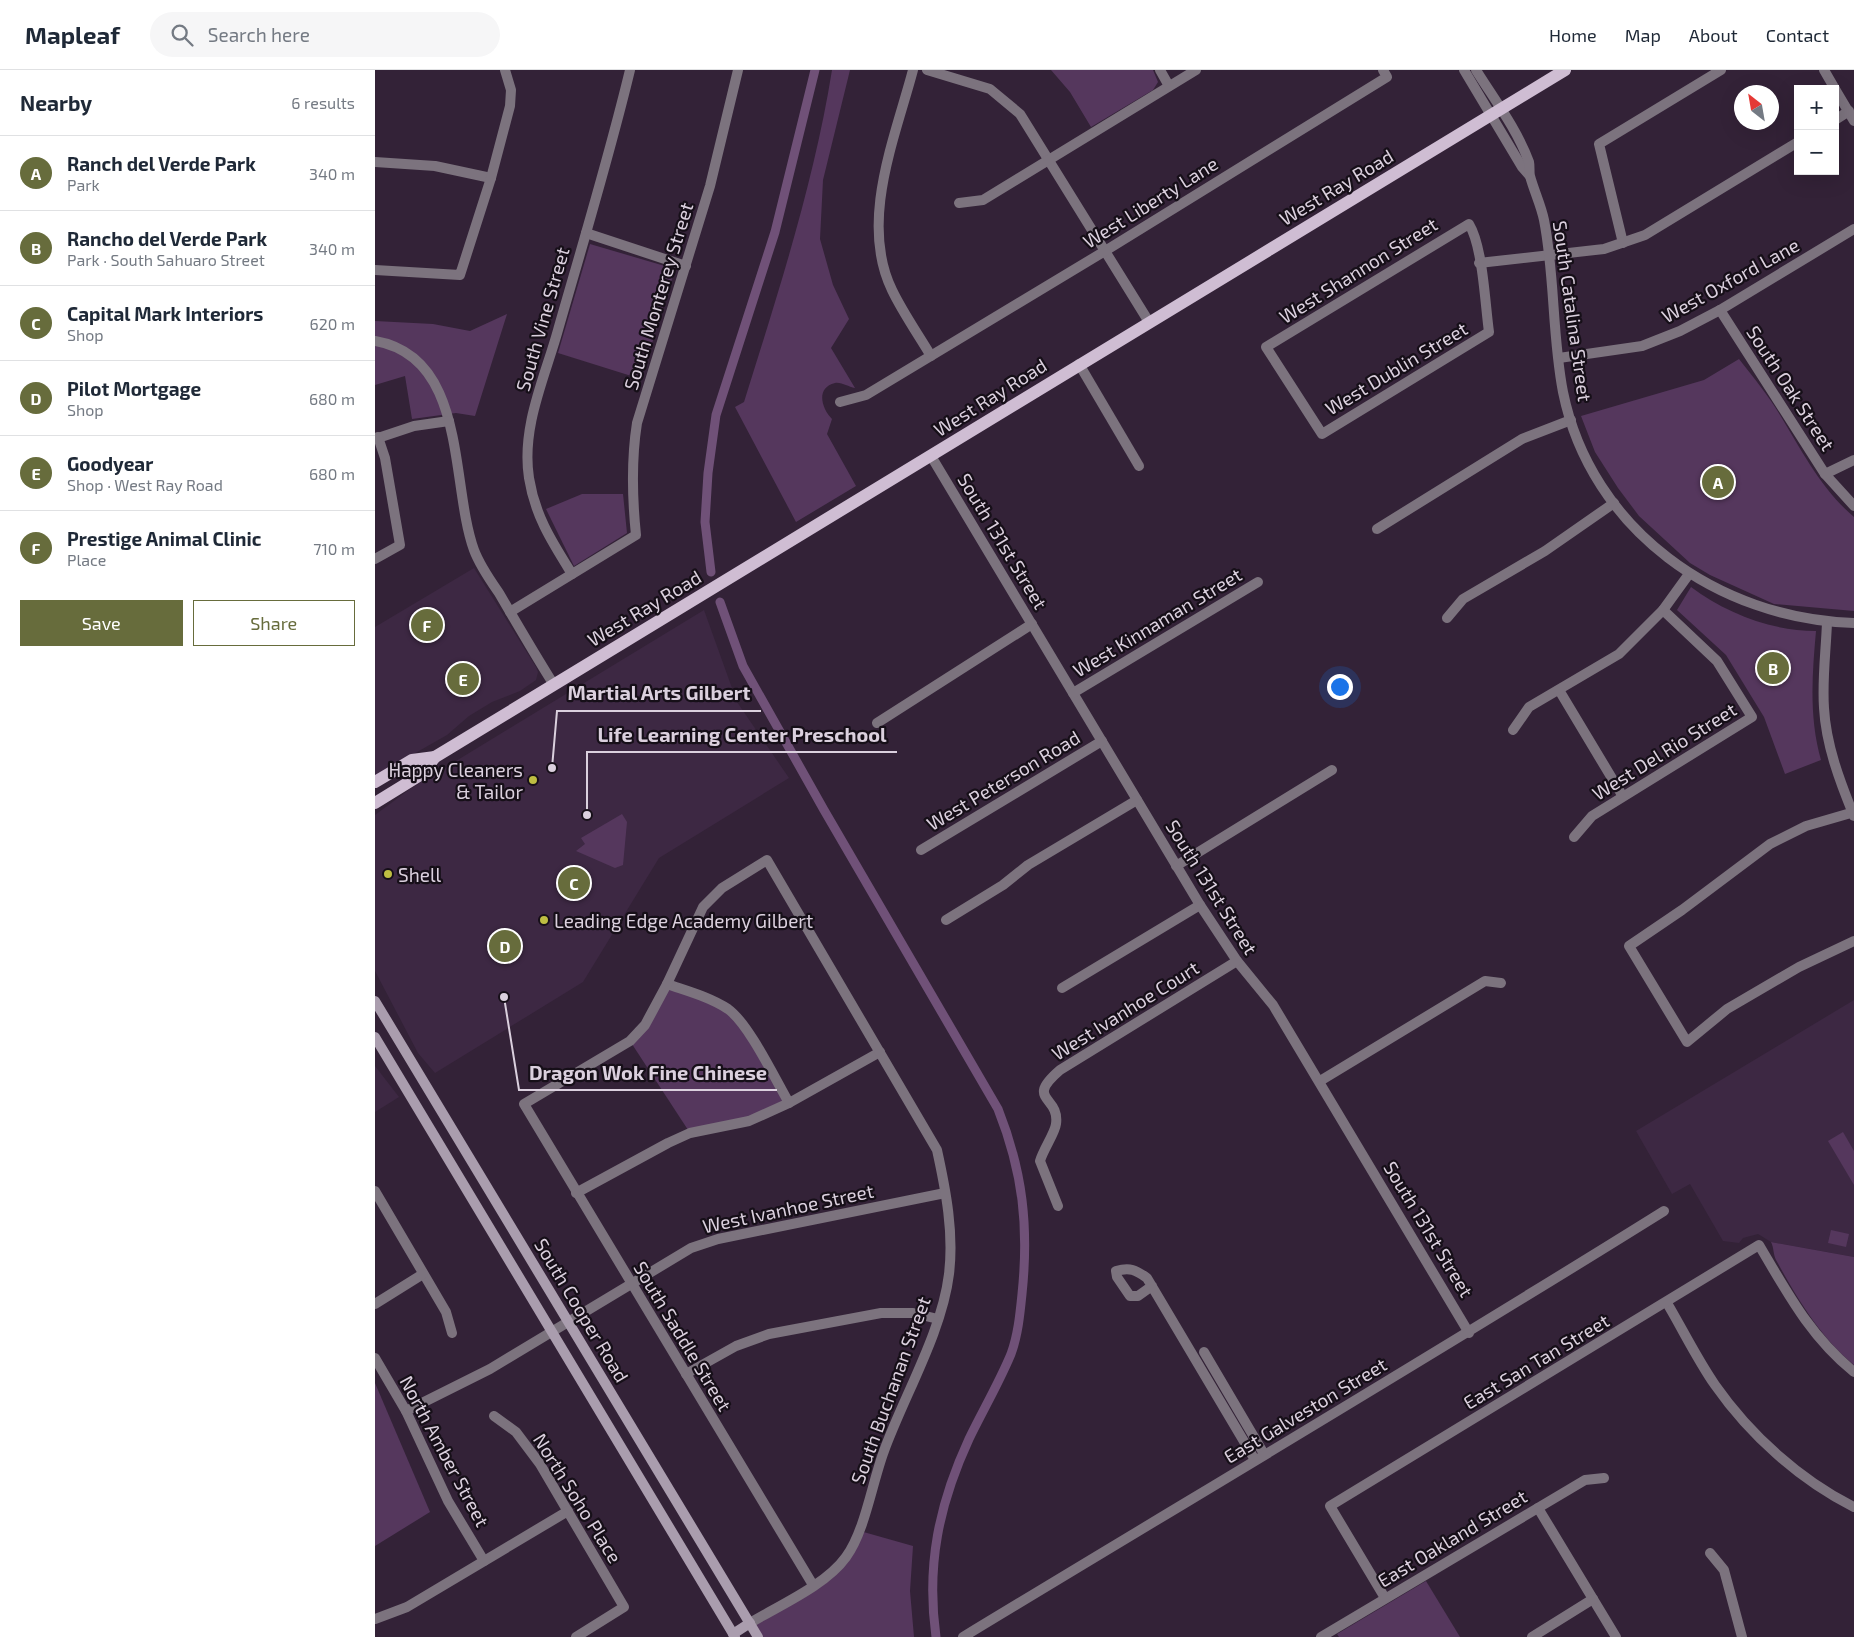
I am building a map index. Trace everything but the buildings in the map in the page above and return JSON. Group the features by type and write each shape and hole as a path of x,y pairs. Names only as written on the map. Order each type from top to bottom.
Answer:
{"main road":[{"name":"West Ray Road","path":"375,803 422,774 435,757 1565,70"},
{"name":"West Ray Road","path":"375,782 412,760 435,757"},
{"name":"South Cooper Road","path":"375,1001 758,1637"},
{"name":"South Cooper Road","path":"375,1037 734,1635"},
{"path":"400,1080 417,1069"},
{"path":"734,1635 750,1624"}],"street":[{"path":"375,270 460,275 491,178 510,106 511,90 505,70"},
{"name":"South Vine Street","path":"572,574 541,524 529,477 528,446 536,402 586,233 630,70"},
{"name":"South Monterey Street","path":"572,574 636,535 631,493 632,454 637,423 710,186 738,70"},
{"path":"913,70 881,190 879,243 892,290 931,356"},
{"path":"927,70 990,89 1007,101 1020,114 1149,322"},
{"path":"1160,70 1169,86"},
{"path":"959,203 983,200 1196,70"},
{"name":"South Catalina Street","path":"1464,70 1495,112"},
{"name":"South Catalina Street","path":"1476,70 1521,168 1529,175 1544,220 1563,394 1571,420 1592,469 1614,503 1630,523 1656,549 1689,574 1727,596 1751,604 1827,622 1854,623"},
{"path":"1623,244 1599,144 1721,70"},
{"path":"1824,70 1833,85"},
{"name":"West Liberty Lane","path":"840,402 866,395 1105,251 1385,73"},
{"path":"1839,96 1851,116"},
{"path":"1479,263 1605,248 1623,244 1645,235 1794,144"},
{"path":"375,162 435,166 491,178"},
{"name":"West Shannon Street","path":"1322,434 1267,347 1469,224 1473,231 1479,263"},
{"name":"West Oxford Lane","path":"1559,358 1642,346 1680,331 1720,310 1854,228"},
{"path":"586,233 686,266"},
{"name":"West Dublin Street","path":"1322,434 1489,332 1479,263"},
{"name":"South Oak Street","path":"1720,310 1825,474 1854,506"},
{"path":"375,341 397,348 423,368 442,396 449,421 465,518 474,550 554,685"},
{"path":"1079,364 1139,466"},
{"path":"1377,529 1522,439 1571,420"},
{"path":"375,559 400,545 385,458 377,438 414,426 449,421"},
{"name":"South 131st Street","path":"931,456 1176,866 1237,961 1273,1005 1469,1333"},
{"path":"1825,474 1854,460"},
{"path":"1447,618 1463,599 1545,550 1614,503"},
{"path":"510,612 572,574"},
{"path":"1513,730 1529,708 1619,654 1663,610 1689,574"},
{"name":"West Kinnaman Street","path":"1073,693 1258,582"},
{"name":"West Del Rio Street","path":"1574,837 1592,816 1622,795 1752,717 1717,661 1663,610"},
{"path":"1827,622 1824,682 1826,726 1833,760 1854,813 1806,826 1770,844 1682,910 1629,946 1687,1042 1727,1009 1799,967 1841,950 1854,941"},
{"path":"877,723 1032,624"},
{"path":"1559,690 1622,795"},
{"name":"West Peterson Road","path":"921,850 1102,741"},
{"path":"1176,866 1332,770"},
{"path":"946,920 1003,886 1028,865 1137,800"},
{"name":"South Buchanan Street","path":"667,984 703,907 722,888 767,860 937,1150 945,1192 950,1233 949,1275 925,1356 884,1450 870,1490 860,1531 847,1556 833,1573 750,1624"},
{"path":"1062,988 1200,905"},
{"name":"West Ivanhoe Court","path":"1058,1206 1040,1161 1057,1122 1056,1114 1044,1094 1043,1089 1046,1082 1060,1070 1237,961"},
{"path":"1320,1081 1485,981 1501,983"},
{"path":"667,984 713,1001 729,1010 741,1023 789,1104"},
{"name":"South Saddle Street","path":"667,984 645,1025 631,1041 524,1104 813,1585"},
{"path":"577,1193 690,1133 749,1121 789,1104 880,1052"},
{"path":"375,1191 447,1312 452,1333"},
{"name":"West Ivanhoe Street","path":"406,1411 490,1369 691,1248 717,1239 945,1192"},
{"name":"East Galveston Street","path":"963,1637 1264,1454 1469,1333 1664,1211"},
{"name":"East San Tan Street","path":"1385,1598 1330,1506 1759,1245 1803,1319 1836,1357 1854,1372"},
{"path":"375,1304 423,1274"},
{"path":"1152,1286 1255,1460"},
{"path":"1667,1302 1715,1384 1735,1410 1794,1470 1834,1497 1854,1507"},
{"path":"687,1374 736,1346 769,1334 881,1313 913,1313 937,1319"},
{"path":"1204,1352 1264,1454"},
{"name":"North Amber Street","path":"375,1358 406,1411 448,1501 484,1561"},
{"name":"North Soho Place","path":"494,1416 516,1432 540,1464 624,1607 576,1637"},
{"name":"East Oakland Street","path":"1328,1635 1385,1598 1585,1480 1605,1478"},
{"path":"1538,1508 1616,1637"},
{"path":"375,1619 407,1607 568,1511"},
{"path":"1710,1553 1724,1570 1741,1637"},
{"path":"1532,1637 1593,1599"}],"shaded area":[{"path":"832,70 850,70 823,180 820,239 833,285 849,319 831,348 855,388 835,383 825,389 822,399 825,410 832,419 827,434 856,486 796,522 735,407 744,402 794,238 815,154"},
{"path":"1051,70 1153,70 1158,82 1153,90 1091,127 1070,92"},
{"path":"590,244 675,269 641,379 558,353"},
{"path":"507,314 475,416 456,413 412,419 405,376 375,385 375,321 433,324 470,331"},
{"path":"1739,359 1771,400 1804,456 1822,482 1854,517 1854,611 1774,604 1710,575 1690,563 1639,516 1595,452 1581,416 1704,380"},
{"path":"582,494 623,494 627,533 574,566 546,509"},
{"path":"474,568 536,667 538,672 536,680 520,691 492,702 469,716 447,735 375,776 375,627"},
{"path":"1691,587 1719,605 1750,619 1782,628 1816,631 1813,712 1821,760 1785,774 1764,717 1726,655 1677,610"},
{"path":"704,610 737,702 789,778 659,858 583,982 435,1073 418,1053 375,971 375,815 410,789"},
{"path":"622,814 627,822 623,865 615,868 576,851 585,844 581,838"},
{"path":"667,984 729,1010 789,1103 749,1121 690,1133 630,1041"},
{"path":"1854,1000 1854,1257 1771,1242 1758,1234 1743,1238 1739,1243 1723,1241 1690,1184 1672,1194 1636,1131"},
{"path":"375,1066 399,1097 375,1112"},
{"path":"1843,1132 1854,1151 1854,1185 1828,1141"},
{"path":"1831,1230 1849,1234 1846,1247 1828,1243"},
{"path":"1771,1242 1854,1257 1854,1365 1830,1342 1810,1316 1776,1260"},
{"path":"375,1383 430,1512 375,1546"},
{"path":"860,1531 913,1546 910,1591 914,1637 758,1637 750,1624 833,1573"},
{"path":"1426,1581 1460,1637 1339,1637 1337,1634"}],"waterway":[{"path":"711,572 705,522 708,473 716,415 775,232 815,70"},
{"path":"720,602 743,666 824,810 998,1109 1013,1155 1018,1178 1022,1200 1025,1246 1017,1332 1011,1354 959,1463 943,1511 937,1535 934,1560 933,1610 936,1637"}],"place":[{"name":"Ranch del Verde Park","path":"1718,482"},
{"name":"Prestige Animal Clinic","path":"427,625"},
{"name":"Rancho del Verde Park","path":"1773,668"},
{"name":"Goodyear","path":"463,679"},
{"name":"Martial Arts Gilbert","path":"552,768"},
{"name":"Happy Cleaners & Tailor","path":"533,780"},
{"name":"Life Learning Center Preschool","path":"587,815"},
{"name":"Shell","path":"388,874"},
{"name":"Capital Mark Interiors","path":"574,883"},
{"name":"Leading Edge Academy Gilbert","path":"544,920"},
{"name":"Pilot Mortgage","path":"505,946"},
{"name":"Dragon Wok Fine Chinese","path":"504,997"}]}
